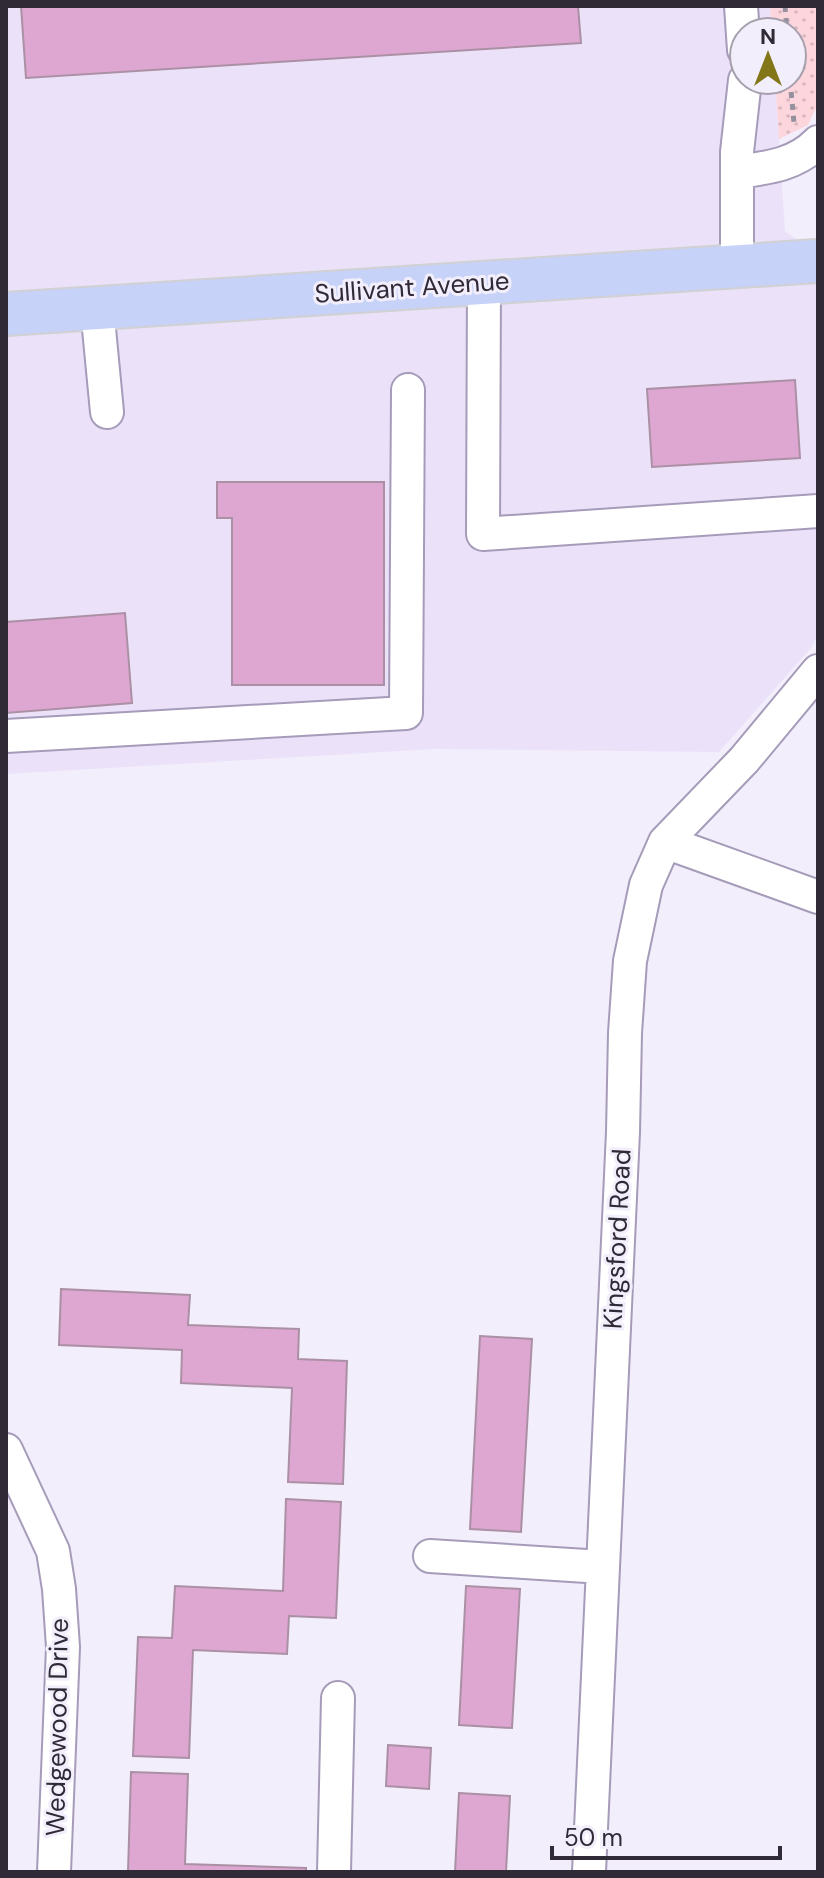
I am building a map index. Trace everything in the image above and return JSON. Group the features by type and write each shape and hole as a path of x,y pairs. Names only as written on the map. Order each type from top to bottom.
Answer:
{"main road":[{"name":"Sullivant Avenue","path":"6,314 818,261"}],"street":[{"path":"737,265 737,172 744,96"},
{"path":"737,172 769,168 797,159 818,142"},
{"path":"484,282 483,534 818,511"},
{"path":"97,308 107,412"},
{"path":"6,736 406,713 408,390"},
{"name":"Kingsford Road","path":"589,1872 625,1033 630,961 642,893 665,842 744,760 818,671"},
{"path":"665,842 818,897"},
{"name":"Wedgewood Drive","path":"6,1450 53,1551 59,1589 63,1647 54,1872"},
{"path":"430,1556 602,1567"},
{"path":"334,1872 338,1698"}],"shaded area":[{"path":"6,6 770,6 771,16 728,16 728,96 776,96 785,231 818,255 818,634 811,648 719,752 435,749 6,774"},
{"path":"770,6 818,6 818,104 808,125 779,139 776,96 808,96 808,16 771,16"}],"building":[{"path":"21,6 578,6 581,43 26,78"},
{"path":"795,380 800,458 652,467 647,389"},
{"path":"217,482 384,482 384,685 232,685 232,518 217,518"},
{"path":"125,613 132,703 6,713 6,622"},
{"path":"61,1289 190,1295 188,1325 299,1329 298,1359 347,1361 343,1484 288,1482 292,1388 181,1383 182,1350 59,1345"},
{"path":"480,1336 532,1339 521,1532 470,1529"},
{"path":"286,1499 341,1502 336,1618 289,1616 287,1654 193,1650 189,1758 133,1756 138,1637 172,1638 175,1586 283,1591"},
{"path":"466,1586 520,1589 512,1728 459,1725"},
{"path":"388,1745 431,1748 429,1789 386,1786"},
{"path":"131,1772 188,1774 185,1864 306,1868 306,1872 128,1872"},
{"path":"459,1793 510,1796 506,1872 455,1872"}]}
